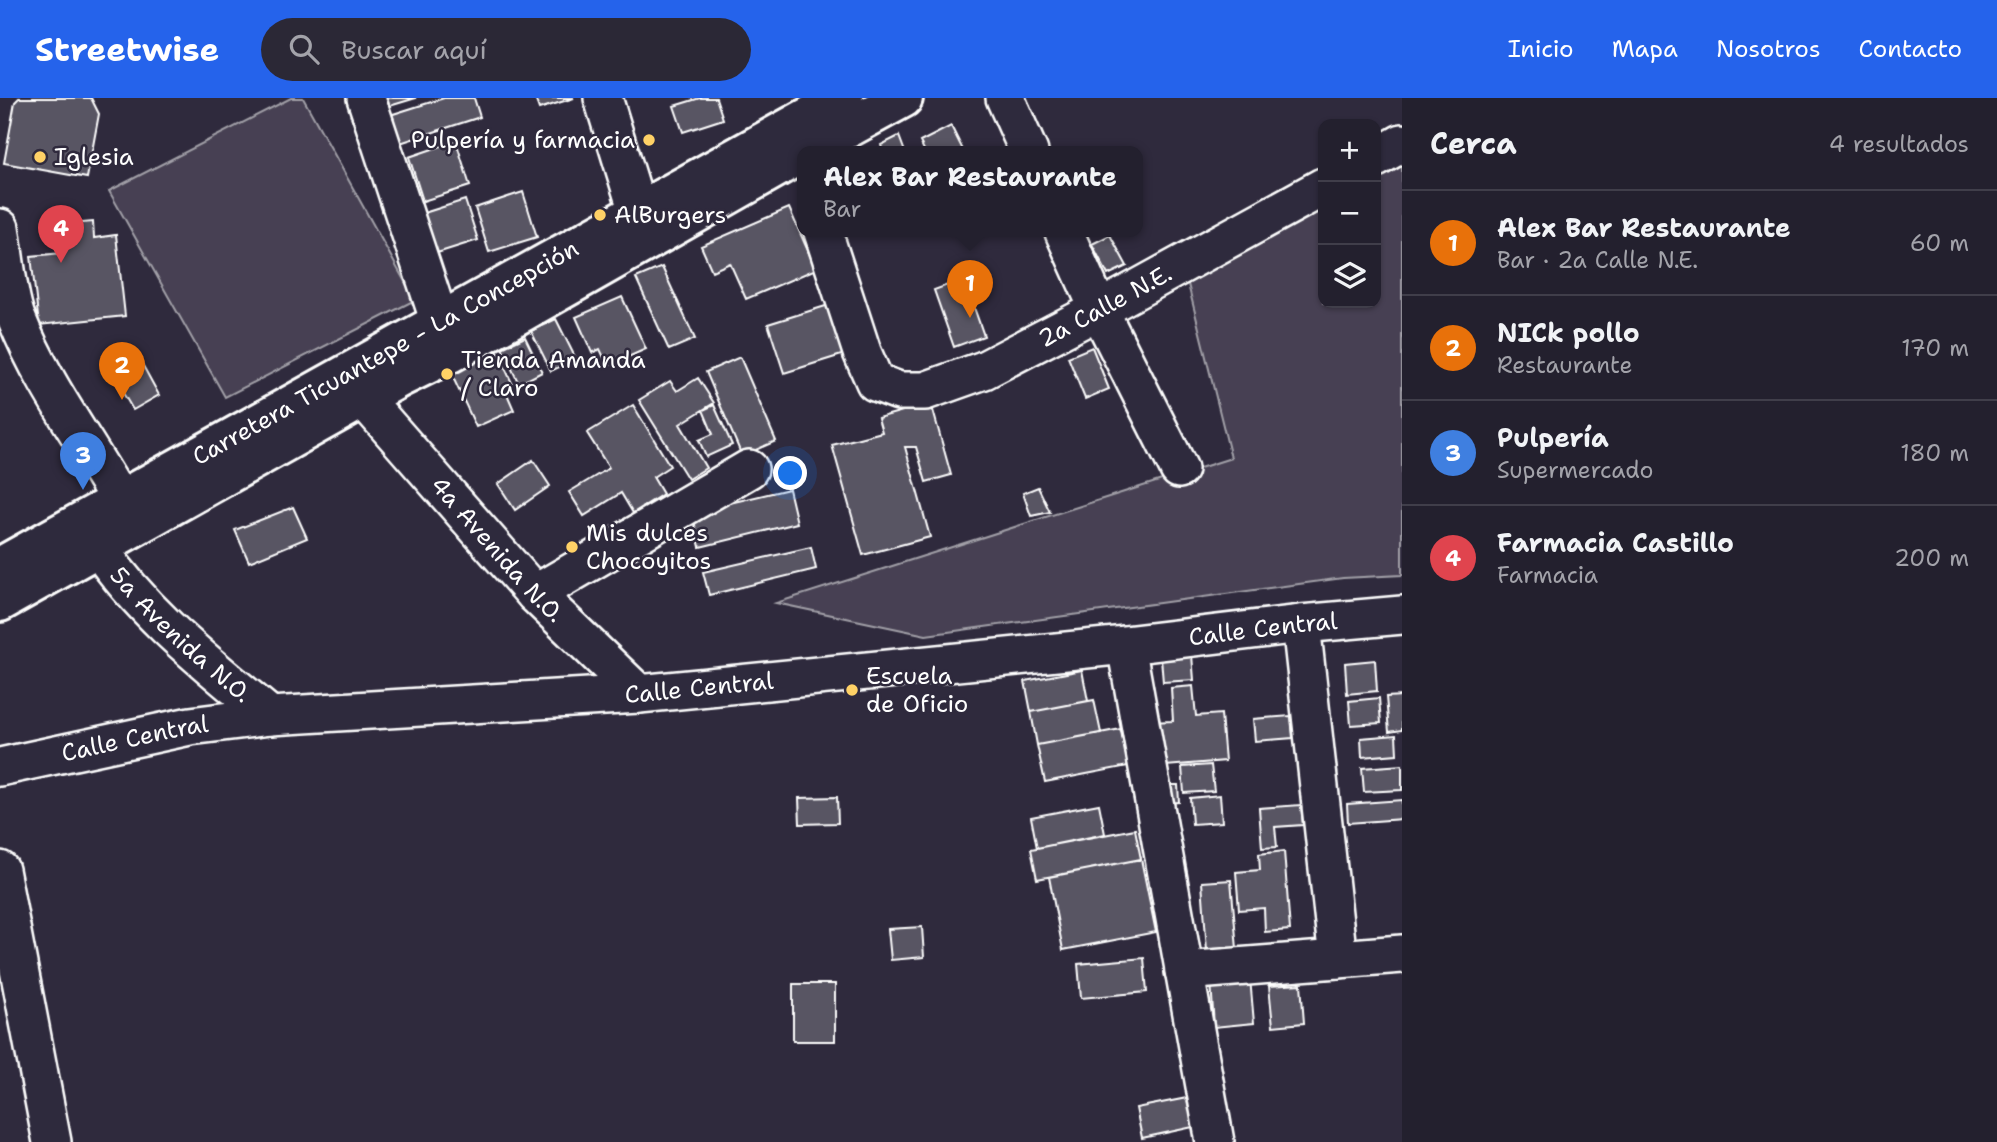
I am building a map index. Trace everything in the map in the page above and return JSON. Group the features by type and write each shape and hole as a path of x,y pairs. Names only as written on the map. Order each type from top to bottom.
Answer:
{"main road":[{"name":"Carretera Ticuantepe - La Concepción","path":"0,567 127,513 363,399 444,337 638,212 810,134 903,98"},
{"name":"Carretera Ticuantepe - La Concepción","path":"0,602 98,547 127,513 810,134"}],"street":[{"path":"366,98 444,337"},
{"path":"603,98 638,212"},
{"path":"1005,98 1026,146"},
{"path":"1381,155 1402,143"},
{"name":"2a Calle N.E.","path":"825,237 862,352 875,382 899,391 925,391 984,370 1318,190"},
{"path":"0,228 8,318 127,513"},
{"path":"1066,237 1099,310 1179,470"},
{"name":"4a Avenida N.O.","path":"363,399 535,594 639,694"},
{"path":"535,594 749,470"},
{"name":"5a Avenida N.O.","path":"98,547 117,575 160,622 270,716"},
{"name":"Calle Central","path":"0,767 190,726 270,716 639,694 1402,615"},
{"path":"1301,624 1338,959"},
{"path":"1126,645 1214,1142"},
{"path":"0,870 52,1142"},
{"path":"1184,971 1402,954"}],"shaded area":[{"path":"291,98 303,98 415,300 225,397 109,191"},
{"path":"1402,159 1402,575 1343,578 926,635 776,603 1231,458 1185,272 1318,203 1318,308 1381,308 1381,170"}],"building":[{"path":"19,98 91,98 99,114 87,178 4,163 15,102"},
{"path":"380,98 416,98 383,108"},
{"path":"444,98 474,98 480,117 400,143 390,115"},
{"path":"535,98 574,98 539,109"},
{"path":"700,98 716,98 723,119 683,132 674,106"},
{"path":"951,126 961,146 922,146 920,142"},
{"path":"899,136 903,146 881,146"},
{"path":"456,141 470,186 423,201 409,157"},
{"path":"523,192 537,237 489,252 475,208"},
{"path":"465,200 478,240 437,253 424,213"},
{"path":"789,208 797,226 797,237 802,237 816,269 746,299 730,263 712,271 701,246"},
{"path":"93,222 94,238 116,235 125,316 39,325 31,256 62,253 59,225"},
{"path":"1111,237 1127,266 1108,275 1092,244"},
{"path":"662,267 695,339 669,350 636,278"},
{"path":"964,279 984,336 954,347 934,290"},
{"path":"622,297 646,349 608,366 600,349 592,353 576,317"},
{"path":"832,304 848,353 784,373 768,324"},
{"path":"556,319 576,359 551,371 531,331"},
{"path":"525,337 542,372 519,384 502,348"},
{"path":"1092,347 1109,389 1085,399 1068,357"},
{"path":"497,350 512,383 504,387 514,410 476,427 450,371"},
{"path":"136,353 159,395 133,410 109,369"},
{"path":"740,357 776,441 742,456 706,372"},
{"path":"698,378 714,403 680,424 706,468 688,479 639,400 670,381 677,391"},
{"path":"931,403 951,475 926,482 916,447 905,447 930,537 863,555 832,445 882,432 878,418"},
{"path":"633,405 670,466 653,477 663,494 633,513 621,493 584,516 569,492 609,468 587,433"},
{"path":"714,405 732,445 706,457 699,440 713,434 703,410"},
{"path":"533,460 550,486 515,510 498,484"},
{"path":"1038,487 1050,512 1031,516 1023,493"},
{"path":"789,489 797,523 700,547 692,512"},
{"path":"293,507 307,538 249,562 235,530"},
{"path":"811,547 816,569 709,595 703,572"},
{"path":"1192,655 1194,680 1163,682 1161,658"},
{"path":"1375,660 1377,691 1347,694 1345,663"},
{"path":"1082,670 1088,701 1031,712 1025,681"},
{"path":"1193,686 1196,716 1221,714 1225,761 1154,767 1150,722 1173,721 1171,688"},
{"path":"1402,696 1402,730 1389,732 1386,697"},
{"path":"1379,698 1381,723 1351,725 1349,701"},
{"path":"1094,700 1101,733 1037,745 1031,712"},
{"path":"1291,716 1293,738 1255,741 1253,719"},
{"path":"1121,729 1128,766 1045,782 1037,745"},
{"path":"1396,735 1397,754 1362,757 1361,738"},
{"path":"1211,765 1214,791 1184,793 1182,767"},
{"path":"1402,765 1402,790 1364,792 1362,768"},
{"path":"1162,785 1178,785 1179,802 1163,803"},
{"path":"1220,795 1222,822 1192,824 1190,798"},
{"path":"837,797 838,823 800,824 799,798"},
{"path":"1402,800 1402,819 1348,823 1347,804"},
{"path":"1099,804 1105,834 1037,848 1031,817"},
{"path":"1301,805 1303,825 1275,827 1277,847 1262,848 1259,808"},
{"path":"1135,829 1141,859 1037,879 1031,849"},
{"path":"1284,851 1290,930 1265,932 1264,908 1239,910 1236,872 1260,870 1259,854"},
{"path":"1141,859 1156,932 1063,950 1049,877"},
{"path":"1231,880 1237,949 1207,951 1202,882"},
{"path":"922,927 924,957 891,960 888,929"},
{"path":"1144,958 1147,992 1081,998 1078,964"},
{"path":"1250,978 1254,1023 1214,1027 1211,981"},
{"path":"793,984 835,984 835,1041 793,1041"},
{"path":"1301,984 1304,1023 1273,1026 1269,986"},
{"path":"1187,1098 1193,1127 1142,1138 1136,1108"}],"place":[{"name":"Pulpería y farmacia","path":"649,140"},
{"name":"Iglesia","path":"40,157"},
{"name":"AlBurgers","path":"600,215"},
{"name":"Farmacia Castillo","path":"61,263"},
{"name":"Alex Bar Restaurante","path":"970,318"},
{"name":"Tienda Amanda / Claro","path":"447,374"},
{"name":"NICk pollo","path":"122,400"},
{"name":"Pulpería","path":"83,490"},
{"name":"Mis dulces Chocoyitos","path":"572,547"},
{"name":"Escuela de Oficio","path":"852,690"}]}
